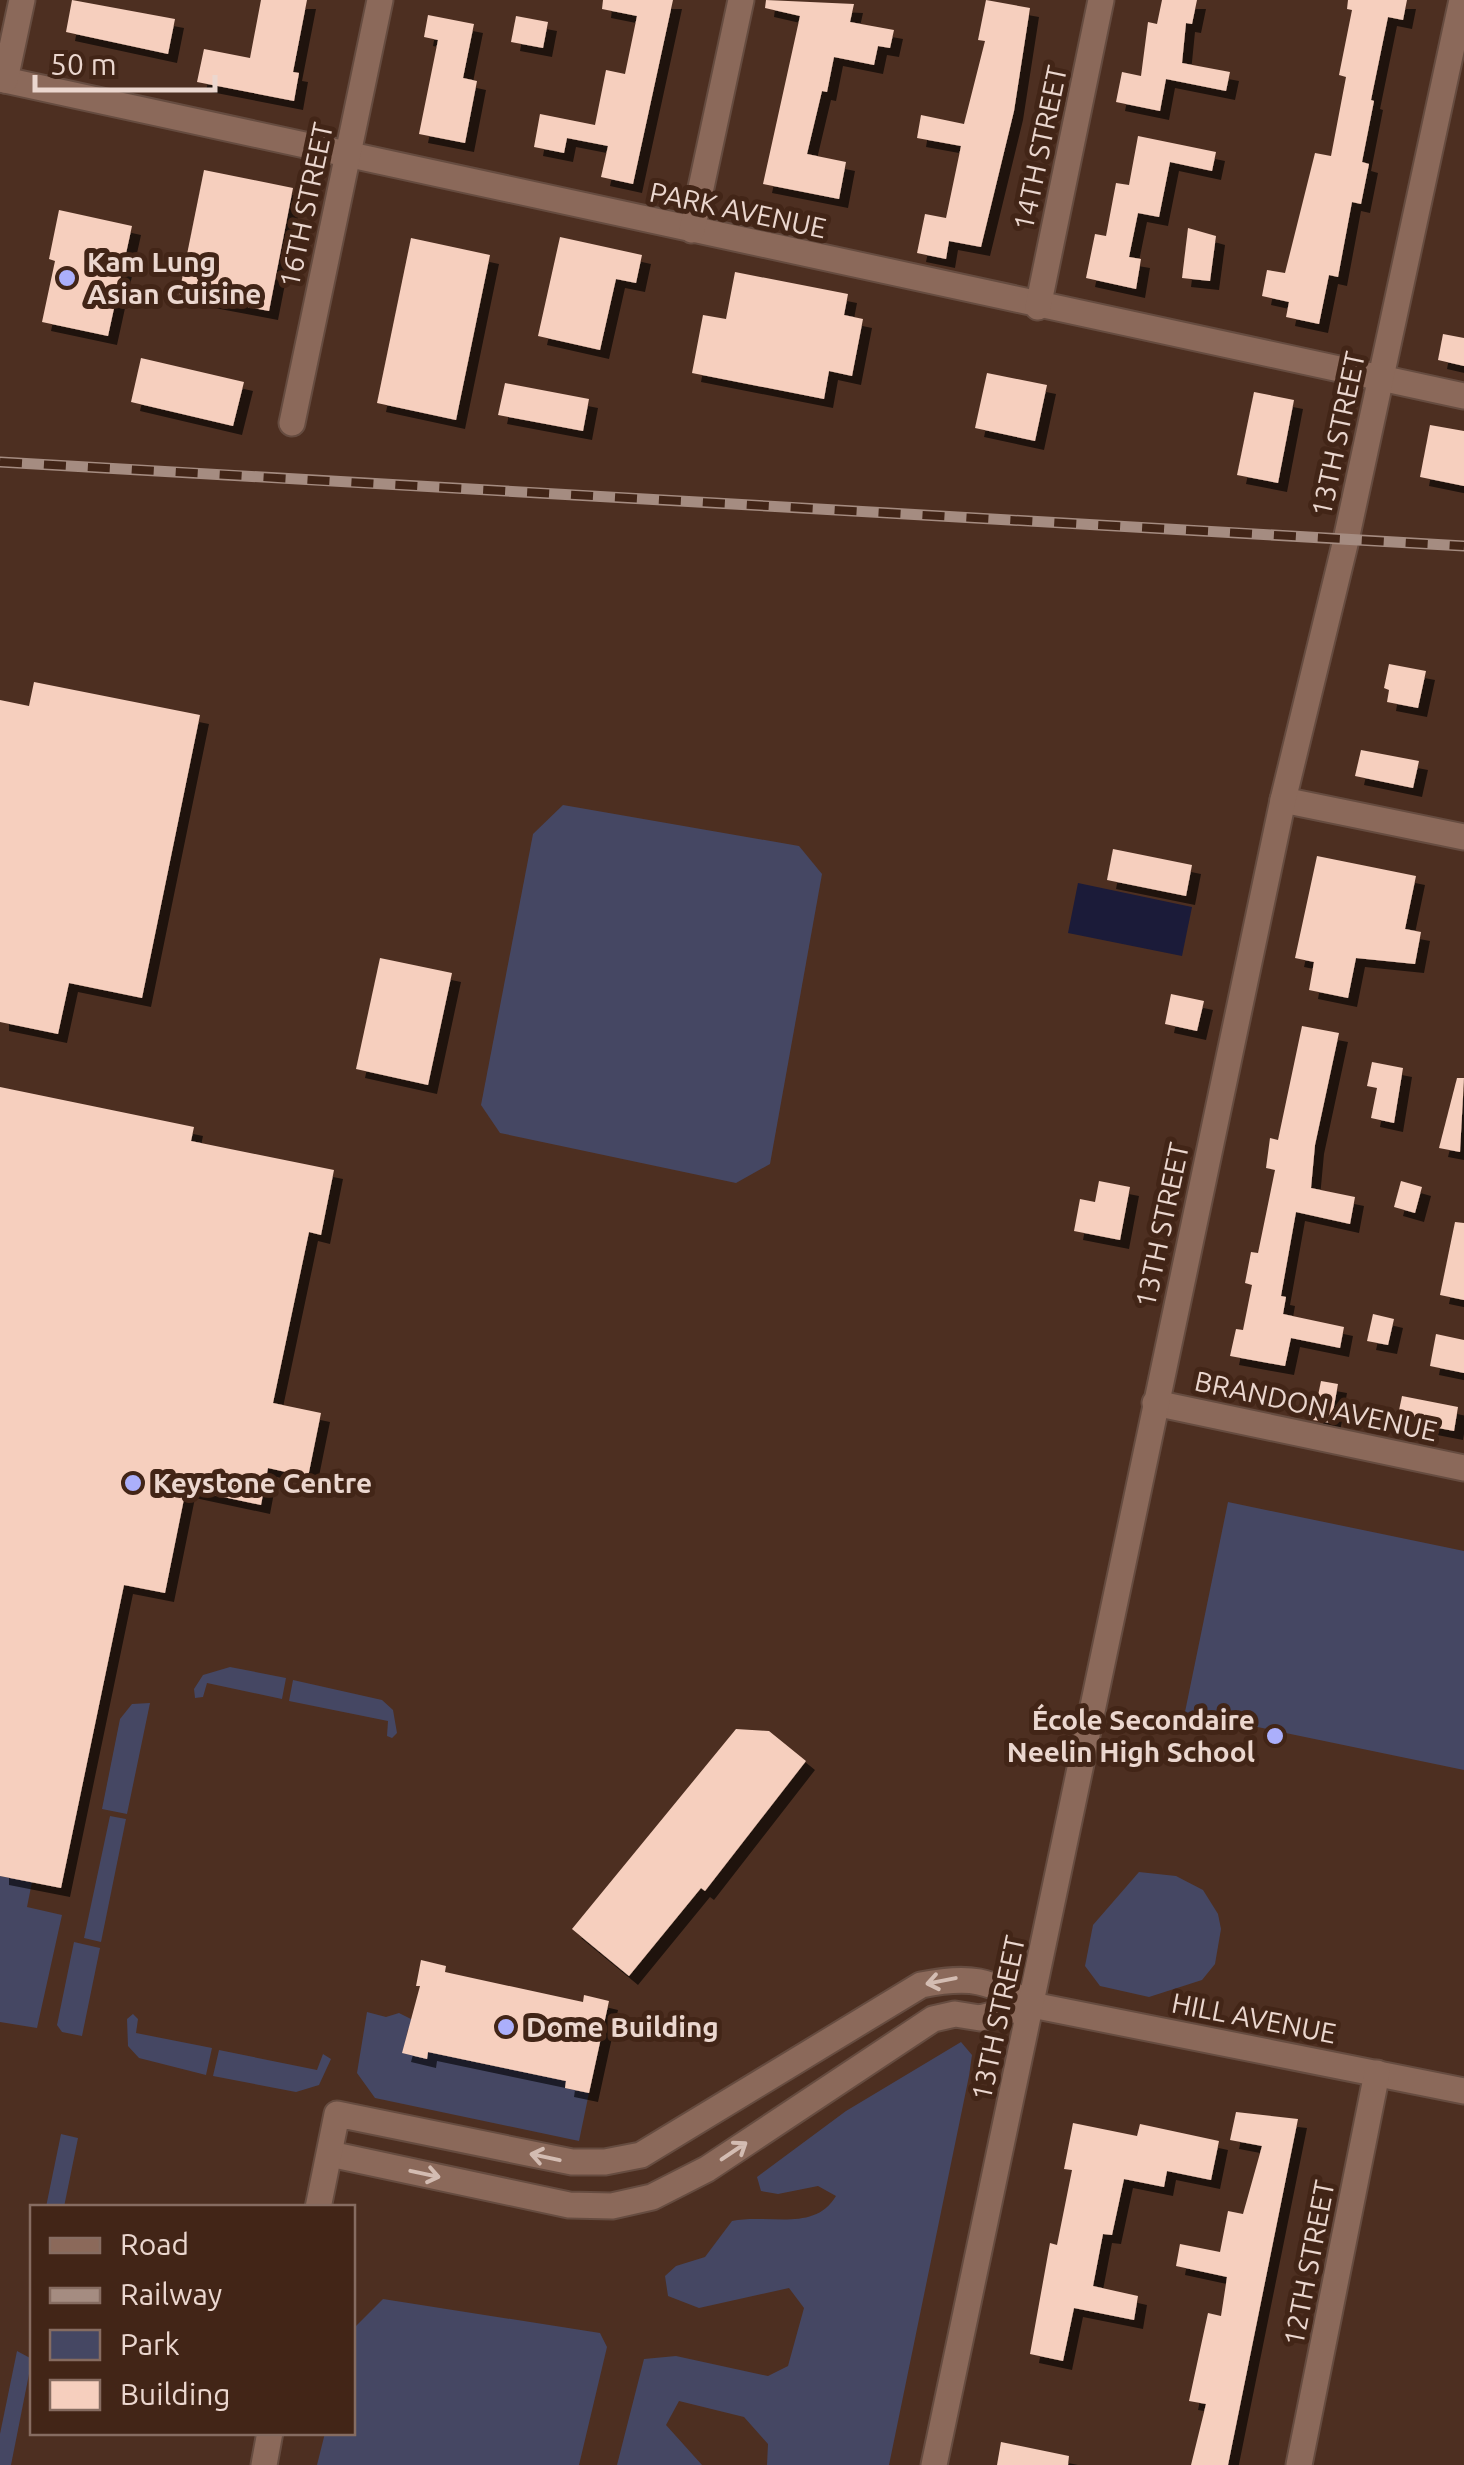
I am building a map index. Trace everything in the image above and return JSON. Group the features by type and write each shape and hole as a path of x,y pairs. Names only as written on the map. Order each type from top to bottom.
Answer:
{"street":[{"path":"2,79 22,0"},
{"name":"16TH STREET","path":"292,423 380,0"},
{"path":"692,230 741,0"},
{"name":"14TH STREET","path":"1038,307 1102,0"},
{"name":"13TH STREET","path":"934,2465 1283,800 1381,378 1462,0"},
{"name":"PARK AVENUE","path":"2,79 1038,307 1464,396"},
{"path":"1283,800 1464,838"},
{"name":"BRANDON AVENUE","path":"1155,1403 1464,1468"},
{"path":"319,2205 337,2114 572,2162 605,2162 641,2155 672,2139 921,1985 963,1976 991,1982 1032,2005"},
{"path":"330,2154 569,2205 612,2206 638,2200 707,2169 932,2019 955,2014 980,2018 1032,2005"},
{"name":"HILL AVENUE","path":"1032,2005 1464,2091"},
{"name":"12TH STREET","path":"1300,2465 1377,2073"},
{"path":"264,2465 269,2435"}],"green space":[{"path":"563,805 799,846 822,874 770,1164 736,1183 500,1133 481,1105 533,834"},
{"path":"1228,1502 1464,1551 1464,1770 1185,1712"},
{"path":"230,1667 286,1678 282,1699 207,1683 203,1697 195,1698 194,1689 203,1675"},
{"path":"293,1680 382,1700 393,1710 397,1733 392,1738 387,1736 388,1721 289,1701"},
{"path":"150,1703 127,1814 102,1809 120,1719 132,1704"},
{"path":"110,1816 126,1819 101,1942 84,1938"},
{"path":"1139,1872 1176,1876 1203,1890 1218,1914 1221,1929 1215,1964 1202,1980 1149,1997 1100,1986 1085,1966 1093,1925"},
{"path":"0,1876 32,1882 27,1907 62,1915 37,2028 0,2022"},
{"path":"74,1942 100,1948 82,2036 62,2032 57,2025"},
{"path":"367,2012 386,2017 399,2013 413,2020 414,2030 408,2029 403,2053 426,2058 428,2052 566,2081 565,2088 589,2093 579,2141 375,2098 357,2073"},
{"path":"133,2014 138,2019 136,2033 212,2048 206,2075 139,2058 128,2046 127,2019"},
{"path":"961,2042 972,2055 969,2076 889,2465 767,2465 768,2444 744,2417 679,2401 666,2425 702,2465 617,2465 644,2359 676,2356 768,2376 788,2366 804,2308 789,2288 699,2308 668,2296 665,2276 676,2266 705,2257 732,2221 803,2218 827,2207 836,2196 818,2186 778,2194 761,2191 757,2177 846,2111"},
{"path":"219,2050 317,2070 323,2054 331,2059 319,2085 296,2092 213,2076"},
{"path":"61,2134 78,2138 64,2205 46,2205"},
{"path":"383,2299 600,2333 607,2347 579,2465 317,2465 324,2435 355,2435 355,2327"},
{"path":"17,2351 30,2358 30,2369 11,2465 0,2465 0,2434"}],"shaded area":[{"path":"1078,883 1192,907 1182,956 1068,933"}],"building":[{"path":"72,0 175,19 168,54 66,32"},
{"path":"261,0 307,0 293,72 299,73 294,101 197,82 204,49 250,58"},
{"path":"603,0 673,0 633,184 601,177 608,146 567,138 564,153 534,147 540,114 595,125 606,70 625,74 637,16 602,9"},
{"path":"766,0 854,4 850,22 894,30 890,48 878,46 874,65 834,57 827,92 822,91 807,154 846,162 839,199 763,184 800,16 765,8"},
{"path":"986,0 1030,8 1014,111 981,247 949,241 946,259 917,253 925,214 946,218 961,146 917,138 921,115 964,124 985,41 978,40"},
{"path":"1162,0 1197,0 1192,24 1186,23 1182,63 1230,72 1226,91 1166,79 1160,111 1116,102 1122,72 1141,76 1148,22 1157,24"},
{"path":"1348,0 1407,0 1403,20 1388,17 1362,162 1369,164 1361,204 1352,202 1338,277 1329,275 1319,324 1286,317 1289,302 1262,296 1267,270 1285,273 1315,153 1331,156 1346,77 1339,75 1352,10 1347,9"},
{"path":"428,15 474,24 463,78 477,81 465,143 419,134 438,40 424,37"},
{"path":"516,16 548,22 543,48 511,42"},
{"path":"1138,136 1216,152 1212,171 1170,162 1159,217 1138,213 1129,257 1141,259 1136,289 1086,278 1095,234 1106,236 1116,183 1129,185"},
{"path":"204,170 293,188 269,311 179,294"},
{"path":"59,210 132,226 108,336 42,322 55,261 49,259"},
{"path":"1188,228 1216,236 1210,281 1182,278"},
{"path":"560,237 642,255 636,283 616,279 600,350 538,336"},
{"path":"411,238 490,255 456,420 377,403"},
{"path":"735,272 848,294 844,315 863,319 852,376 829,371 824,399 692,373 703,315 726,319"},
{"path":"1443,334 1464,338 1464,366 1438,360"},
{"path":"141,358 244,382 233,426 131,402"},
{"path":"987,373 1047,385 1035,441 975,428"},
{"path":"505,383 589,399 583,431 498,415"},
{"path":"1254,392 1294,400 1278,483 1237,475"},
{"path":"1430,425 1464,431 1464,486 1420,477"},
{"path":"1389,664 1426,671 1418,708 1387,702 1389,690 1384,688"},
{"path":"34,682 200,715 142,998 69,983 58,1034 0,1022 0,700 29,706"},
{"path":"1361,750 1419,761 1413,788 1355,776"},
{"path":"1113,849 1192,865 1186,896 1107,880"},
{"path":"1317,856 1416,876 1405,929 1421,932 1415,964 1356,958 1348,998 1309,990 1314,962 1295,958"},
{"path":"380,958 452,973 428,1085 356,1069"},
{"path":"1171,994 1204,1001 1197,1031 1165,1024"},
{"path":"1302,1026 1339,1033 1315,1145 1311,1188 1355,1197 1350,1224 1296,1212 1281,1296 1286,1297 1283,1314 1344,1327 1340,1348 1291,1338 1285,1366 1230,1356 1236,1329 1243,1330 1252,1285 1245,1283 1251,1252 1258,1253 1275,1170 1266,1168 1270,1138 1278,1140"},
{"path":"1372,1062 1403,1068 1394,1123 1371,1118 1377,1088 1367,1086"},
{"path":"1457,1078 1464,1078 1460,1152 1439,1148"},
{"name":"Keystone Centre","path":"0,1087 194,1127 191,1141 334,1170 321,1235 309,1232 273,1403 321,1413 308,1477 268,1468 261,1505 186,1489 165,1593 124,1585 61,1888 0,1876"},
{"path":"1099,1181 1130,1187 1120,1240 1074,1231 1080,1199 1095,1202"},
{"path":"1401,1181 1422,1187 1415,1213 1394,1207"},
{"path":"1455,1222 1464,1223 1464,1300 1440,1295"},
{"path":"1373,1314 1394,1319 1388,1345 1367,1341"},
{"path":"1436,1334 1464,1340 1464,1373 1430,1366"},
{"path":"1321,1381 1338,1384 1331,1423 1313,1420"},
{"path":"1402,1396 1458,1407 1454,1431 1397,1420"},
{"path":"736,1729 769,1731 806,1761 705,1891 701,1888 629,1976 572,1929"},
{"name":"Dome Building","path":"421,1960 446,1966 445,1972 583,2002 584,1995 609,2001 589,2093 565,2088 566,2081 428,2052 427,2059 402,2053 420,1986 416,1986"},
{"path":"1236,2112 1298,2119 1228,2465 1191,2465 1206,2404 1189,2401 1208,2313 1221,2316 1227,2277 1176,2266 1180,2244 1220,2252 1228,2211 1243,2214 1262,2146 1230,2140"},
{"path":"1073,2123 1137,2136 1140,2124 1219,2141 1211,2180 1167,2171 1164,2187 1124,2179 1112,2235 1103,2234 1093,2286 1138,2296 1134,2320 1074,2308 1063,2361 1030,2354 1050,2243 1057,2245 1072,2170 1064,2169"},
{"path":"1001,2442 1069,2456 1068,2465 997,2465"}],"railway":[{"path":"0,462 1464,546"}],"place":[{"name":"Kam Lung Asian Cuisine","path":"67,278"},
{"name":"Keystone Centre","path":"133,1483"},
{"name":"École Secondaire Neelin High School","path":"1275,1736"},
{"name":"Dome Building","path":"506,2027"}]}
